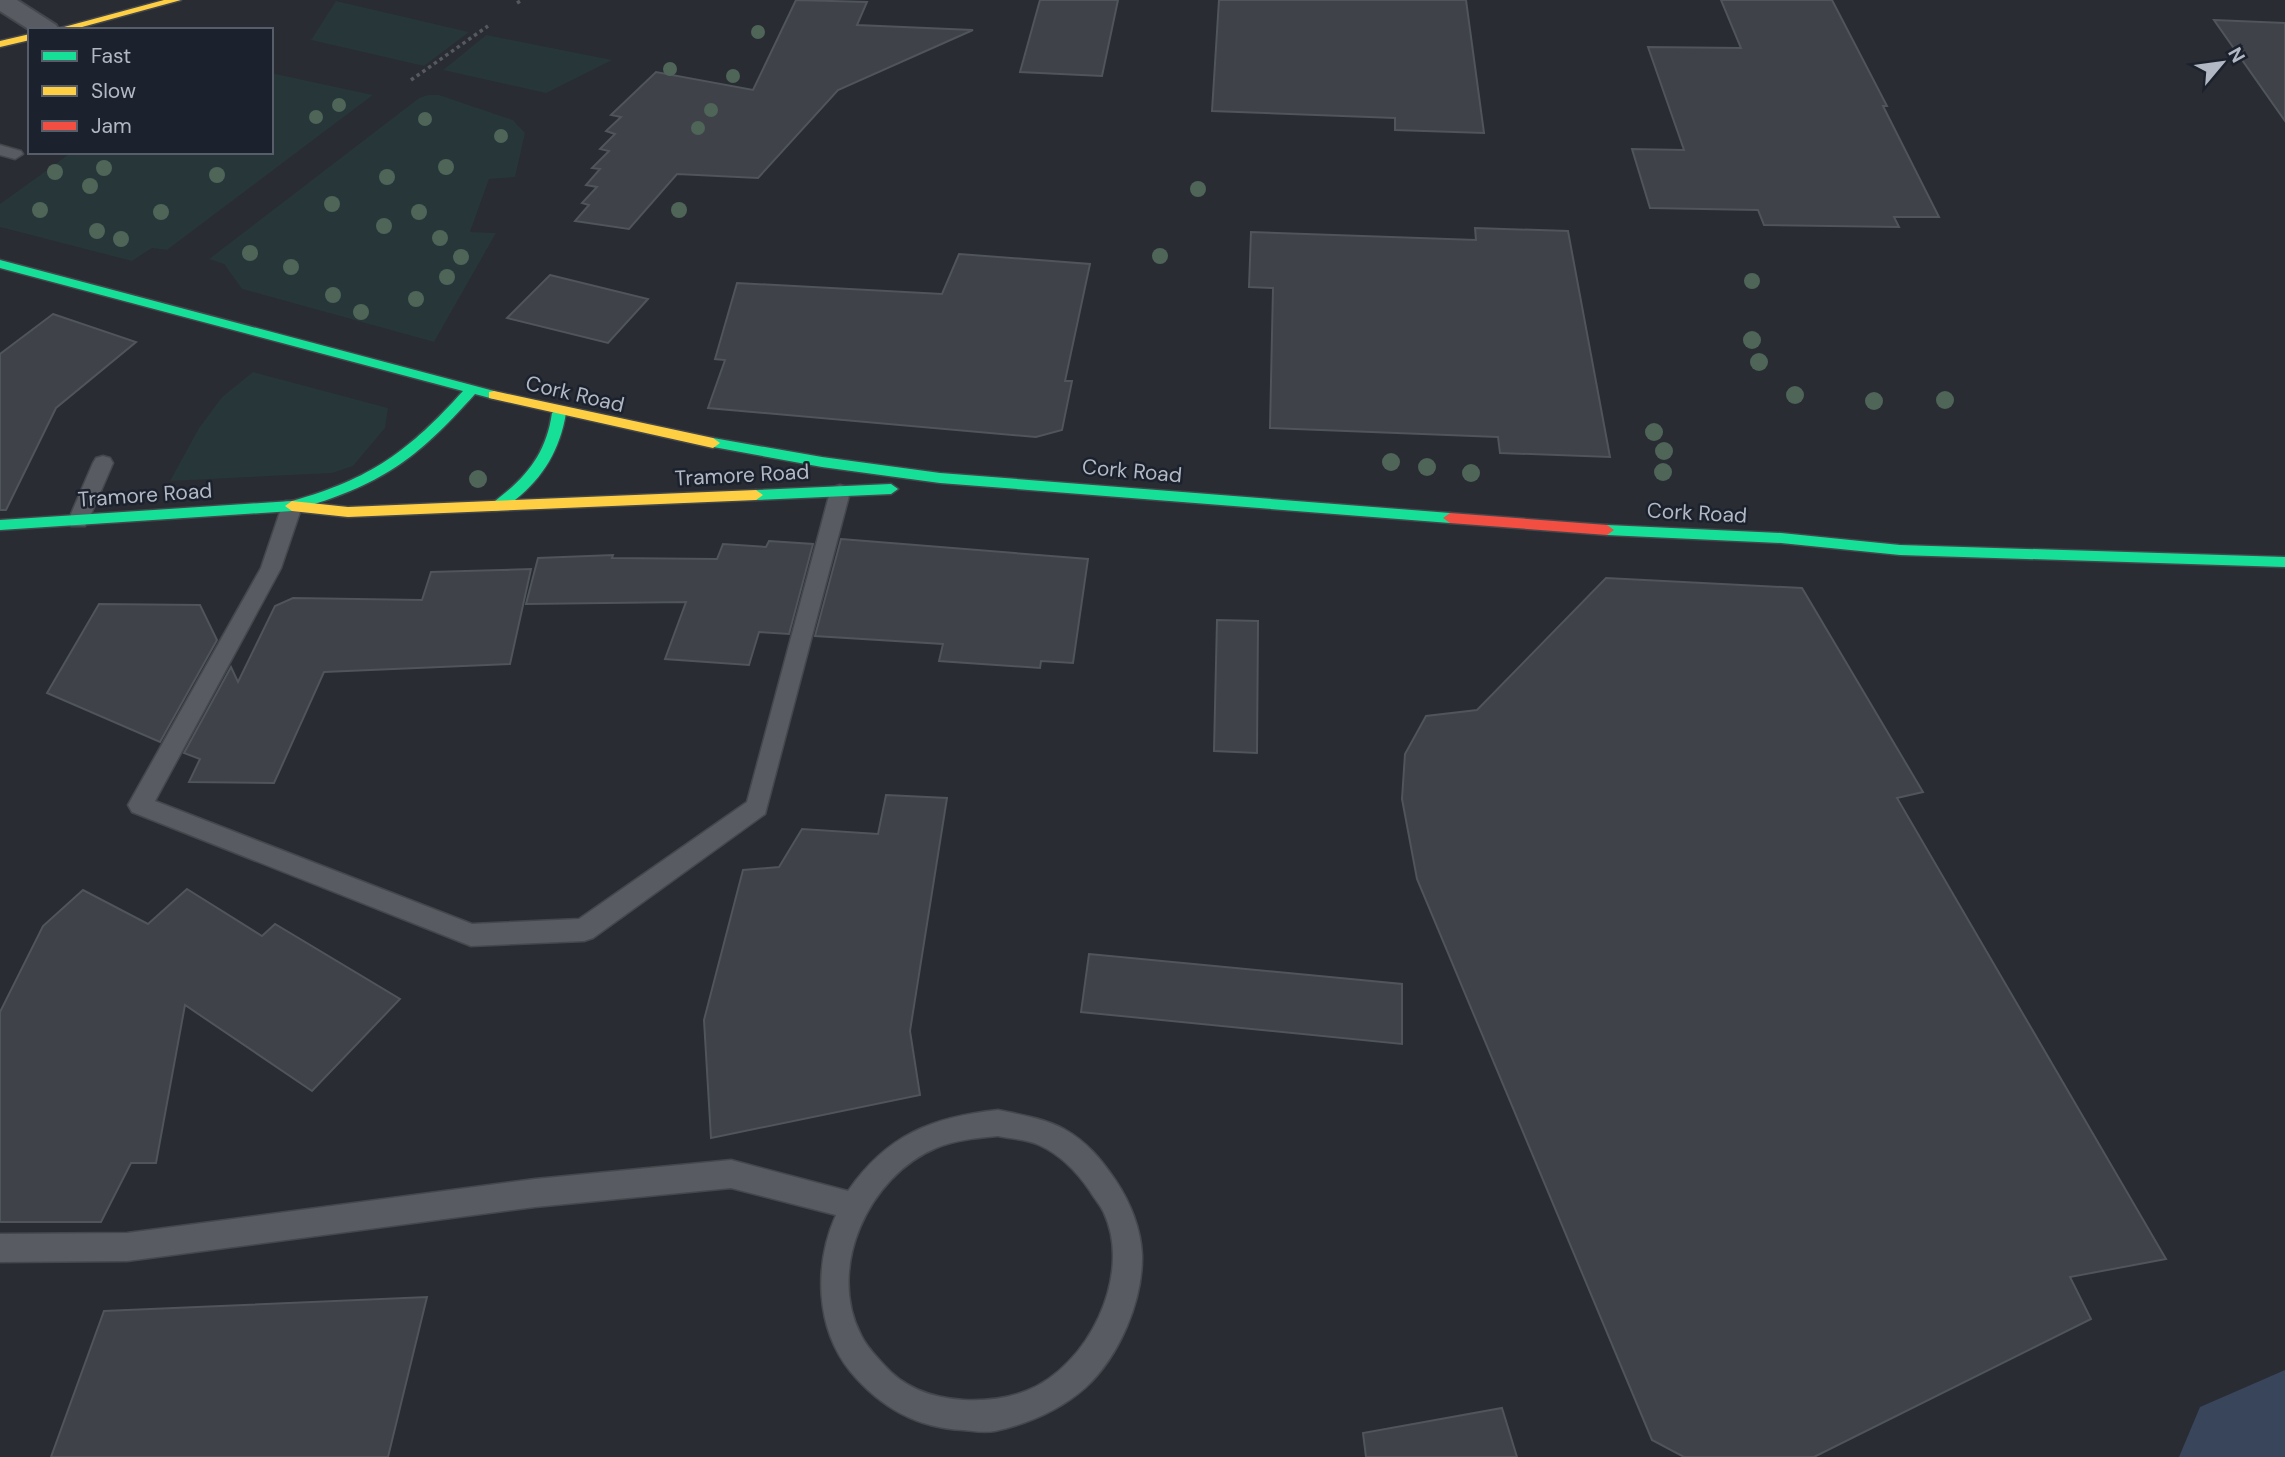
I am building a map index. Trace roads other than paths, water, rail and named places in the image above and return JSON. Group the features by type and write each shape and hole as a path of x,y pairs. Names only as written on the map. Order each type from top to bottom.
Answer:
{"main road":[{"path":"66,28 176,0"},
{"path":"0,44 28,37"},
{"name":"Cork Road","path":"0,264 559,413 783,456 990,484 1060,486 1591,528 1781,538 1900,550 2285,562"},
{"name":"Tramore Road","path":"0,525 292,506 330,497 381,475 421,446 471,391"},
{"path":"496,507 539,472 555,443 559,413"},
{"name":"Tramore Road","path":"292,506 348,512 990,484"}],"street":[{"path":"0,0 44,28"}],"lane":[{"path":"78,520 103,463"},
{"path":"292,506 271,568 140,805 471,935 584,930 757,807 841,492"},
{"path":"998,1123 1040,1132 1076,1152 1105,1183 1122,1222 1129,1266 1119,1311 1097,1355 1060,1390 1015,1412 965,1419 917,1408 877,1381 849,1343 836,1298 836,1251 853,1206 880,1170 915,1143 956,1127 998,1123"},
{"path":"0,1248 127,1247 535,1193 731,1174 853,1206"}],"waterway":[{"path":"2250,1457 2285,1440"}]}
